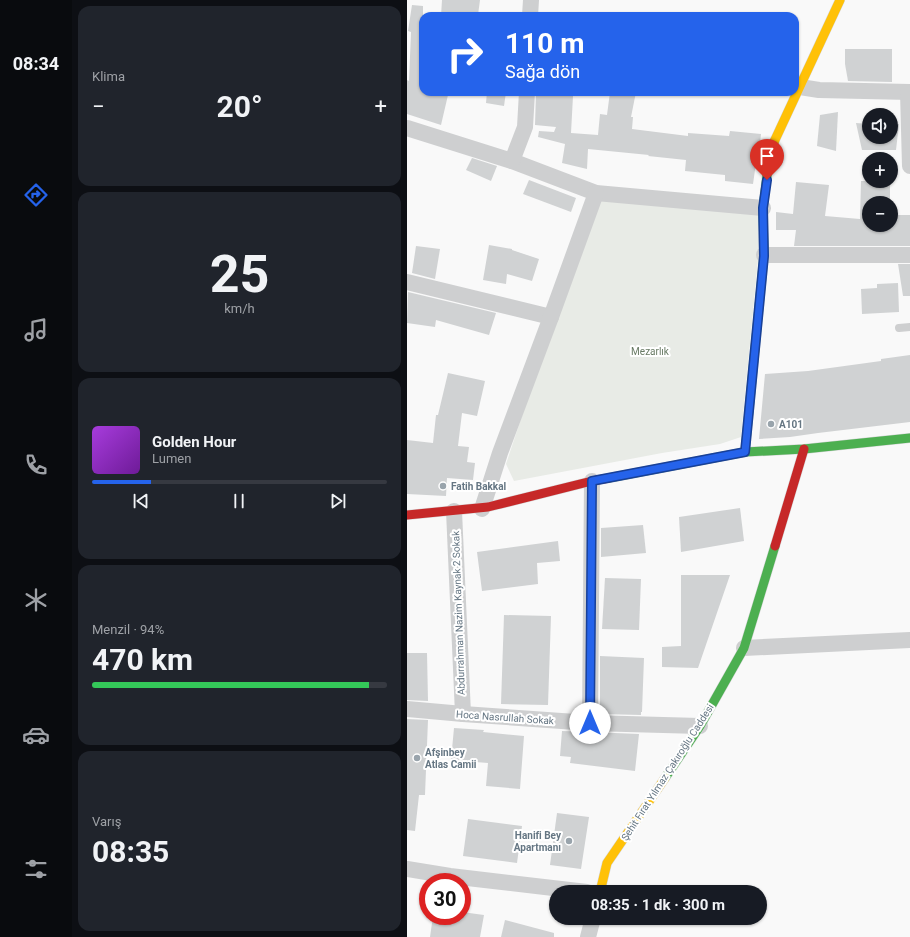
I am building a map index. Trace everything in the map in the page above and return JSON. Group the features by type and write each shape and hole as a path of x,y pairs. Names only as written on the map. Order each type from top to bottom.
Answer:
{"street":[{"path":"530,12 531,0"},
{"path":"840,0 800,87 819,90 909,92 910,166"},
{"path":"512,161 525,127 527,96"},
{"path":"745,452 764,256 763,208 770,151 796,96"},
{"path":"407,128 512,161 596,194 763,208"},
{"path":"482,508 500,453 596,194"},
{"path":"764,256 910,255"},
{"path":"407,282 551,317"},
{"path":"407,515 482,508 592,481 745,452 804,449 910,438"},
{"name":"Şehit Fırat Yılmaz Çakıroğlu Caddesi","path":"602,885 607,863 700,726 744,648 804,449"},
{"path":"590,723 592,481"},
{"name":"Abdurrahman Nazim Kaynak 2 Sokak","path":"454,511 463,714"},
{"path":"744,648 910,640"},
{"name":"Hoca Nasrullah Sokak","path":"407,709 590,723 700,726"},
{"path":"407,869 450,876 549,888"},
{"path":"588,937 591,925"}],"lane":[{"path":"899,328 910,327"}],"green space":[{"name":"Mezarlık","path":"596,193 763,208 741,437 720,444 662,453 514,481 506,464"}],"building":[{"path":"442,0 480,0 478,12 441,12"},
{"path":"412,5 423,6 423,12 419,12 419,96 448,96 441,125 407,114 407,80 409,81 411,32 408,31"},
{"path":"845,49 892,49 892,82 848,81 845,64"},
{"path":"487,96 505,96 504,106 486,103"},
{"path":"536,96 573,96 571,133 598,135 600,114 607,115 609,96 635,96 631,117 633,117 632,129 688,136 688,133 729,136 730,131 761,134 753,184 725,181 725,175 685,171 686,160 648,156 649,155 588,149 587,169 562,163 565,144 538,137 539,131 554,132 556,127 535,125"},
{"path":"838,112 836,151 817,146 820,115"},
{"path":"856,123 862,123 862,144 897,144 896,150 862,150"},
{"path":"472,158 497,166 491,181 466,170"},
{"path":"529,180 576,198 571,212 523,194"},
{"path":"861,181 862,188 890,188 890,196 862,196 862,232 898,232 898,215 910,215 910,246 794,246 796,230 776,230 776,212 793,214 796,182 829,185 825,216 860,219"},
{"path":"489,245 512,249 539,259 532,281 507,274 506,284 483,280"},
{"path":"416,246 440,249 435,279 412,273"},
{"path":"898,264 910,264 910,296 903,296"},
{"path":"898,283 899,312 862,314 861,289 877,288 877,284"},
{"path":"408,292 496,313 489,335 436,320 435,327 407,323"},
{"path":"910,355 910,422 790,437 759,439 765,374 808,371 881,361 881,359"},
{"path":"448,373 485,381 477,416 462,413 458,446 469,447 467,462 475,463 473,480 447,478 446,496 407,494 407,440 433,443 436,415 438,415"},
{"path":"740,508 744,541 681,552 679,517"},
{"path":"643,525 646,553 601,557 601,528"},
{"path":"558,541 560,561 537,563 538,584 482,591 477,552"},
{"path":"681,575 730,575 698,668 662,667 662,647 681,646"},
{"path":"605,578 641,579 639,630 602,629"},
{"path":"504,615 551,616 548,705 501,704"},
{"path":"407,653 427,653 428,701 407,700"},
{"path":"600,656 644,658 641,715 600,714"},
{"name":"Afşinbey Atlas Camii","path":"407,719 428,720 425,795 419,795 415,831 407,830"},
{"path":"454,728 484,730 483,732 524,736 520,789 486,786 488,763 451,760"},
{"path":"562,731 639,734 635,771 570,763 571,757 560,756"},
{"name":"Hanifi Bey Apartmanı","path":"557,813 589,817 581,869 550,865"},
{"path":"468,819 522,826 517,863 463,856"},
{"path":"471,913 484,915 480,937 430,937 432,925 471,925"},
{"path":"505,920 554,933 554,937 501,937"}],"traffic: fast":[{"path":"745,452 764,255 763,208 770,151 774,142"},
{"path":"609,478 745,452 804,449 910,438"},
{"path":"665,778 700,726 744,648 775,546"}],"traffic: slow":[{"path":"799,88 840,0"},
{"path":"774,142 795,96"},
{"path":"602,885 607,863 665,778"}],"traffic: jam":[{"path":"775,546 804,449"},
{"path":"407,515 488,507 609,478"}],"place":[{"name":"A101","path":"771,424"},
{"name":"Fatih Bakkal","path":"443,486"},
{"name":"Afşinbey Atlas Camii","path":"417,758"},
{"name":"Hanifi Bey Apartmanı","path":"569,841"}],"route":[{"path":"590,723 592,481 745,452 764,256 763,208 767,180"}]}
